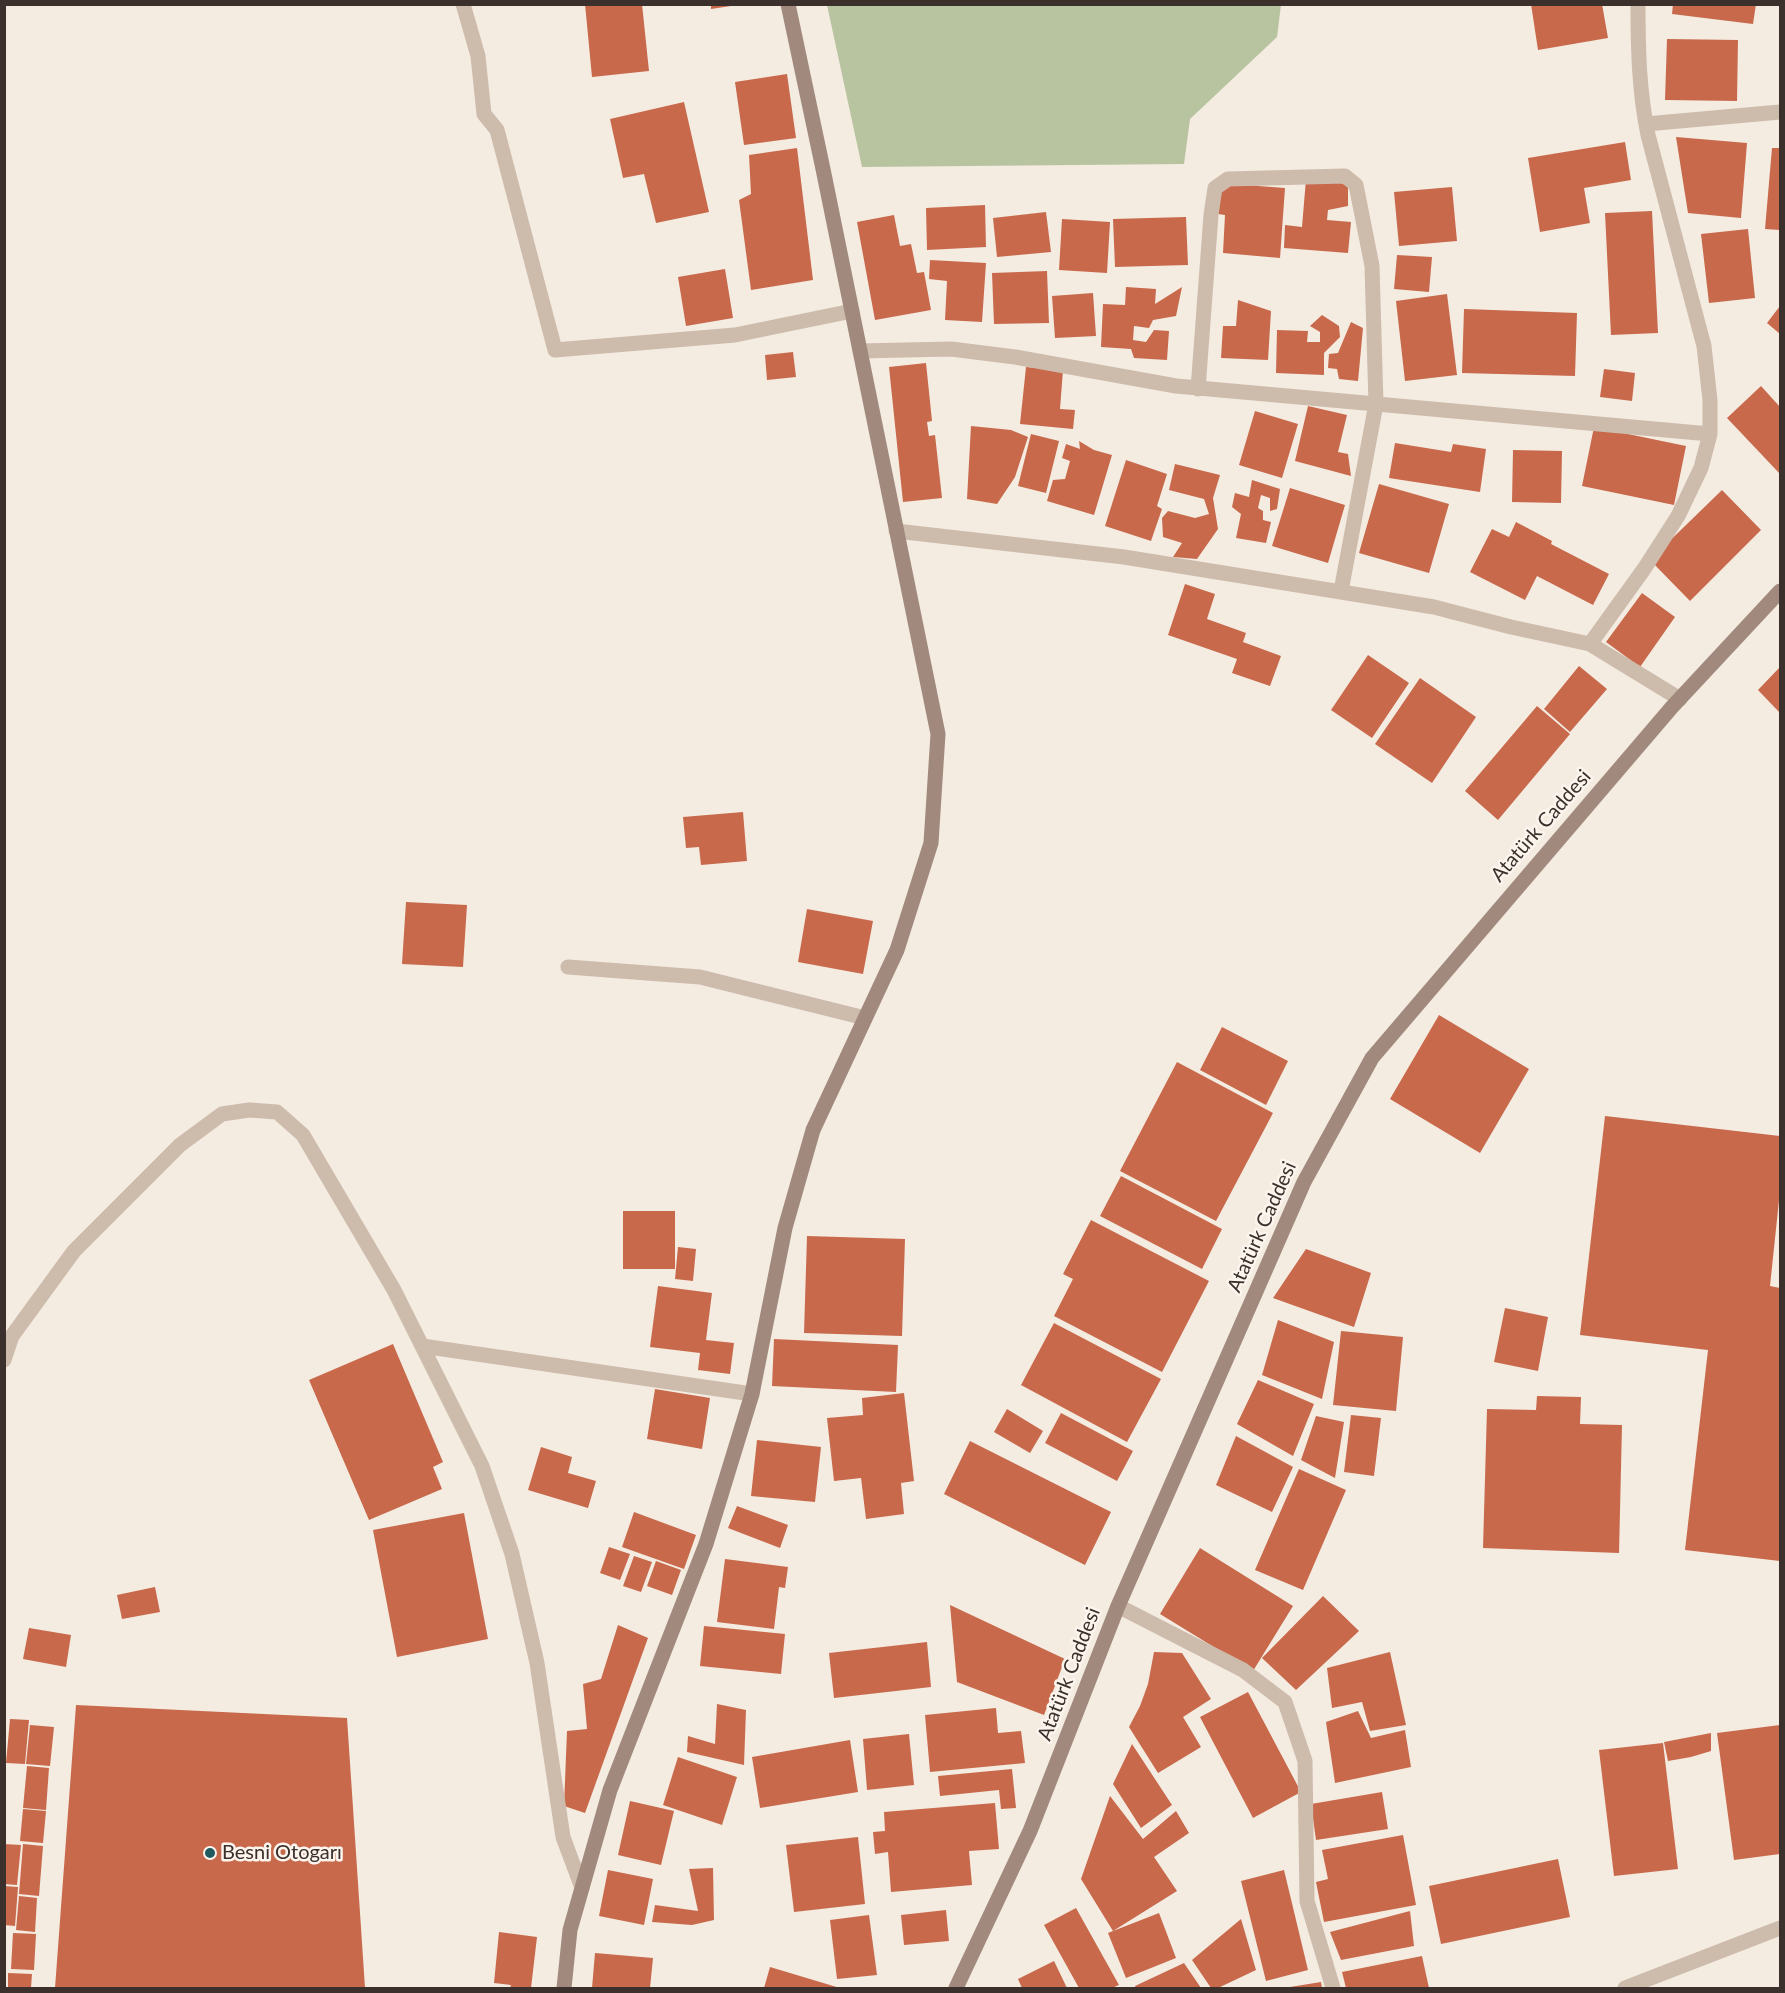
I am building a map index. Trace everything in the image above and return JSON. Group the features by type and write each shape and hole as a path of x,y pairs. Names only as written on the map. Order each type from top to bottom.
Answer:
{"street":[{"path":"463,4 478,56 484,114 496,130 555,350 735,335 852,311"},
{"path":"564,1989 570,1930 610,1790 706,1544 752,1394 785,1228 813,1130 897,950 931,843 938,734 788,4"},
{"path":"1590,644 1644,569 1678,516 1701,468 1710,434 1710,400 1704,346 1646,124 1637,62 1638,4"},
{"path":"1646,124 1780,112"},
{"path":"1198,389 1215,188 1228,179 1345,176 1356,185 1372,266 1376,404 1341,591"},
{"path":"860,351 951,349 1015,357 1176,387 1710,434"},
{"path":"897,531 1124,556 1434,607 1590,644 1680,699"},
{"name":"Atatürk Caddesi","path":"957,1989 1030,1831 1118,1606 1304,1182 1372,1058 1479,930 1680,699 1780,591"},
{"path":"568,968 700,977 865,1018"},
{"path":"4,1360 12,1336 74,1251 180,1145 222,1114 249,1110 277,1113 303,1135 394,1290 482,1466 512,1554 537,1663 563,1837 582,1888"},
{"path":"422,1346 752,1394"},
{"path":"1118,1606 1243,1670 1285,1702 1305,1761 1307,1901 1333,1989"},
{"path":"1625,1989 1780,1928"}],"green space":[{"path":"827,4 1281,5 1277,37 1190,119 1184,164 862,167"}],"building":[{"path":"585,4 642,4 649,71 592,77"},
{"path":"711,4 731,4 731,6 711,9"},
{"path":"1531,4 1602,4 1608,38 1538,50"},
{"path":"1673,4 1756,4 1753,24 1672,14"},
{"path":"1667,39 1738,40 1737,101 1665,100"},
{"path":"787,74 796,138 744,145 735,82"},
{"path":"684,102 709,212 656,223 644,174 623,178 610,119"},
{"path":"1676,137 1747,143 1741,218 1688,213"},
{"path":"1625,142 1631,180 1584,188 1590,223 1540,232 1528,158"},
{"path":"797,148 813,280 751,290 739,200 751,194 749,155"},
{"path":"1772,148 1780,148 1780,230 1765,229"},
{"path":"1306,179 1336,181 1348,186 1348,206 1328,210 1327,220 1351,222 1348,253 1284,248 1285,225 1302,227"},
{"path":"1232,184 1285,188 1280,258 1223,253 1225,215 1218,214 1220,190"},
{"path":"1452,187 1457,241 1399,246 1394,192"},
{"path":"985,205 986,247 927,250 926,208"},
{"path":"1652,211 1658,333 1611,335 1605,213"},
{"path":"1046,212 1051,252 997,257 993,218"},
{"path":"894,215 900,246 911,244 917,273 924,272 931,310 875,320 857,222"},
{"path":"1186,217 1188,265 1115,267 1113,219"},
{"path":"1062,219 1110,222 1107,273 1059,270"},
{"path":"1748,229 1755,298 1709,303 1701,234"},
{"path":"1397,255 1432,257 1429,292 1394,289"},
{"path":"930,260 986,263 982,322 945,320 947,281 929,279"},
{"path":"725,269 733,318 686,326 678,277"},
{"path":"1047,271 1049,323 994,324 992,273"},
{"path":"1126,287 1156,289 1155,304 1182,287 1176,316 1153,320 1149,328 1134,326 1133,340 1146,342 1154,330 1169,331 1167,360 1134,358 1131,349 1101,347 1103,304 1125,305"},
{"path":"1093,293 1096,336 1055,338 1052,296"},
{"path":"1447,294 1457,375 1405,381 1396,301"},
{"path":"1238,300 1271,311 1268,360 1221,358 1223,326 1236,326"},
{"path":"1780,306 1780,334 1767,323"},
{"path":"1464,309 1577,313 1575,376 1462,373"},
{"path":"1322,315 1339,326 1340,337 1324,353 1324,375 1276,373 1277,330 1308,331 1307,342 1320,342 1320,332 1310,326"},
{"path":"1351,322 1363,328 1358,381 1339,379 1337,369 1328,368 1329,354 1338,353"},
{"path":"793,352 796,377 767,380 765,355"},
{"path":"926,363 932,421 927,422 929,436 935,435 942,498 903,502 889,367"},
{"path":"1026,367 1063,370 1060,409 1075,410 1073,429 1020,424"},
{"path":"1604,369 1635,373 1632,401 1600,397"},
{"path":"1761,386 1780,407 1780,474 1727,418"},
{"path":"1308,406 1347,415 1338,452 1348,454 1351,476 1295,461"},
{"path":"1255,411 1298,424 1282,478 1239,465"},
{"path":"971,426 1011,430 1028,437 1015,477 997,504 967,499"},
{"path":"1594,427 1686,446 1674,505 1582,486"},
{"path":"1031,434 1059,441 1046,493 1018,486"},
{"path":"1079,441 1094,450 1112,455 1094,515 1047,501 1053,480 1065,479 1070,461 1062,458 1066,444 1080,449"},
{"path":"1395,443 1451,452 1453,444 1486,449 1480,492 1389,478"},
{"path":"1513,450 1562,451 1561,503 1512,502"},
{"path":"1126,460 1167,474 1157,506 1162,509 1151,541 1105,526"},
{"path":"1175,464 1220,475 1213,498 1218,529 1197,559 1173,557 1182,543 1163,537 1162,518 1168,511 1195,518 1209,514 1204,499 1169,490"},
{"path":"1252,480 1280,489 1277,509 1270,511 1270,498 1261,495 1258,508 1263,511 1263,520 1271,522 1266,543 1236,538 1241,514 1232,507 1235,493 1249,497"},
{"path":"1379,484 1449,504 1429,573 1359,553"},
{"path":"1290,488 1345,505 1328,563 1272,546"},
{"path":"1722,490 1761,530 1690,601 1650,560"},
{"path":"1516,522 1552,541 1551,544 1609,574 1593,605 1537,576 1525,600 1470,572 1492,529 1509,537"},
{"path":"1185,584 1215,594 1207,619 1246,633 1243,642 1281,656 1270,686 1232,673 1237,659 1168,635"},
{"path":"1642,593 1675,617 1640,667 1606,642"},
{"path":"1368,655 1409,683 1372,738 1331,710"},
{"path":"1579,666 1607,689 1570,732 1544,709"},
{"path":"1780,667 1780,713 1758,690"},
{"path":"1420,678 1476,717 1432,783 1375,744"},
{"path":"1537,706 1570,734 1498,820 1465,791"},
{"path":"743,812 747,861 701,865 699,847 686,848 683,817"},
{"path":"406,902 467,905 463,967 402,964"},
{"path":"807,909 873,921 863,974 798,962"},
{"path":"1439,1015 1529,1069 1480,1153 1390,1099"},
{"path":"1222,1027 1288,1061 1266,1105 1200,1070"},
{"path":"1177,1062 1273,1113 1216,1221 1120,1171"},
{"path":"1605,1116 1780,1136 1780,1191 1770,1286 1780,1288 1780,1561 1685,1550 1708,1350 1580,1335"},
{"path":"1121,1176 1222,1229 1202,1269 1100,1216"},
{"path":"623,1211 675,1211 675,1269 623,1269"},
{"path":"1091,1220 1209,1281 1162,1372 1054,1316 1073,1279 1063,1274"},
{"path":"807,1236 905,1239 902,1336 804,1333"},
{"path":"678,1247 696,1249 693,1281 675,1279"},
{"path":"1306,1249 1371,1273 1354,1327 1273,1298"},
{"path":"658,1286 712,1293 706,1340 734,1343 730,1374 698,1370 700,1353 650,1347"},
{"path":"1505,1308 1548,1317 1538,1371 1494,1362"},
{"path":"1278,1320 1334,1342 1322,1399 1262,1375"},
{"path":"1054,1323 1161,1379 1127,1442 1021,1385"},
{"path":"1341,1331 1403,1337 1396,1411 1333,1405"},
{"path":"774,1339 898,1345 896,1392 772,1386"},
{"path":"393,1344 443,1462 433,1467 442,1489 369,1520 309,1380"},
{"path":"1258,1380 1314,1404 1293,1456 1237,1424"},
{"path":"655,1389 710,1398 702,1449 647,1439"},
{"path":"904,1393 914,1481 901,1483 904,1514 866,1519 861,1478 834,1481 827,1418 863,1415 862,1398"},
{"path":"1537,1396 1581,1397 1580,1424 1622,1425 1619,1553 1483,1548 1487,1409 1536,1410"},
{"path":"1007,1409 1043,1431 1030,1453 994,1432"},
{"path":"1061,1413 1133,1451 1117,1481 1045,1443"},
{"path":"1351,1415 1381,1418 1374,1476 1344,1472"},
{"path":"1316,1416 1344,1422 1335,1478 1301,1460"},
{"path":"1236,1436 1293,1467 1272,1512 1216,1485"},
{"path":"757,1440 821,1447 815,1502 751,1496"},
{"path":"970,1441 1111,1512 1085,1565 944,1494"},
{"path":"541,1447 572,1457 568,1473 596,1481 588,1508 528,1490"},
{"path":"1299,1469 1346,1490 1303,1590 1255,1570"},
{"path":"737,1506 788,1525 780,1548 728,1528"},
{"path":"634,1512 696,1535 684,1569 622,1547"},
{"path":"464,1513 488,1639 397,1657 373,1530"},
{"path":"609,1547 630,1554 620,1580 600,1573"},
{"path":"1200,1548 1293,1606 1253,1671 1160,1614"},
{"path":"634,1556 652,1562 641,1592 623,1586"},
{"path":"725,1559 788,1567 785,1588 779,1587 774,1629 717,1622"},
{"path":"656,1561 681,1570 672,1595 647,1586"},
{"path":"155,1587 160,1612 122,1619 117,1595"},
{"path":"1323,1596 1359,1631 1296,1690 1262,1658"},
{"path":"950,1605 1065,1659 1044,1715 957,1682"},
{"path":"618,1625 648,1638 585,1813 564,1806 567,1731 587,1729 583,1684 601,1679"},
{"path":"704,1626 785,1634 781,1674 700,1666"},
{"path":"29,1628 71,1635 66,1667 23,1659"},
{"path":"927,1642 931,1687 834,1698 829,1653"},
{"path":"1154,1652 1182,1653 1211,1699 1183,1717 1201,1747 1158,1773 1129,1727 1148,1684"},
{"path":"1390,1652 1406,1725 1370,1731 1362,1702 1332,1708 1327,1668"},
{"path":"1248,1692 1301,1792 1253,1818 1200,1717"},
{"path":"717,1704 746,1710 744,1765 687,1752 688,1736 715,1744"},
{"name":"Besni Otogarı","path":"76,1705 347,1718 365,1988 55,1988"},
{"path":"996,1708 998,1733 1021,1731 1025,1763 930,1772 925,1715"},
{"path":"1358,1711 1371,1738 1405,1730 1411,1767 1335,1783 1326,1722"},
{"path":"10,1719 29,1720 25,1764 6,1763"},
{"path":"30,1725 54,1727 50,1766 26,1764"},
{"path":"1780,1725 1780,1854 1734,1860 1717,1733"},
{"path":"1711,1733 1711,1751 1668,1761 1664,1742"},
{"path":"909,1734 914,1785 867,1790 863,1739"},
{"path":"850,1740 858,1792 760,1808 752,1757"},
{"path":"1663,1743 1678,1869 1614,1876 1599,1750"},
{"path":"1132,1744 1172,1805 1141,1828 1113,1784"},
{"path":"678,1757 737,1777 722,1825 663,1805"},
{"path":"27,1766 49,1768 46,1810 23,1808"},
{"path":"1012,1769 1016,1808 1001,1809 999,1790 940,1796 938,1776"},
{"path":"1382,1792 1388,1829 1316,1840 1311,1804"},
{"path":"1110,1796 1143,1839 1176,1811 1189,1833 1154,1857 1177,1891 1113,1931 1081,1879"},
{"path":"630,1801 674,1811 661,1865 618,1855"},
{"path":"995,1803 999,1849 969,1851 972,1885 891,1892 888,1852 875,1854 873,1832 885,1831 884,1812"},
{"path":"23,1809 46,1811 43,1843 20,1841"},
{"path":"1403,1835 1416,1905 1324,1922 1316,1882 1328,1879 1322,1850"},
{"path":"858,1837 865,1904 794,1912 786,1845"},
{"path":"4,1844 21,1845 17,1885 4,1884"},
{"path":"23,1844 43,1846 39,1896 19,1894"},
{"path":"1558,1859 1570,1917 1441,1944 1429,1886"},
{"path":"713,1868 714,1920 692,1925 652,1922 655,1905 698,1911 689,1869"},
{"path":"608,1870 653,1879 644,1925 599,1916"},
{"path":"1284,1870 1308,1970 1266,1981 1241,1881"},
{"path":"4,1886 18,1887 15,1926 4,1925"},
{"path":"19,1896 37,1898 35,1932 16,1930"},
{"path":"1076,1908 1119,1985 1112,1988 1079,1988 1044,1925"},
{"path":"946,1910 949,1941 904,1945 901,1915"},
{"path":"1410,1911 1414,1946 1341,1960 1330,1932"},
{"path":"1159,1913 1176,1958 1126,1978 1108,1933"},
{"path":"869,1915 877,1975 837,1979 830,1920"},
{"path":"1241,1919 1256,1970 1218,1988 1211,1988 1192,1960"},
{"path":"499,1932 537,1937 531,1988 510,1988 511,1985 494,1983"},
{"path":"13,1933 36,1934 34,1970 11,1969"},
{"path":"595,1953 653,1958 650,1988 592,1988"},
{"path":"1422,1956 1429,1988 1346,1988 1342,1972"},
{"path":"1054,1961 1067,1988 1022,1988 1018,1979"},
{"path":"1184,1963 1201,1988 1136,1988 1135,1986"},
{"path":"770,1967 840,1988 764,1988"},
{"path":"8,1973 32,1974 31,1988 8,1988"},
{"path":"1321,1982 1322,1988 1290,1988 1290,1987"}],"place":[{"name":"Besni Otogarı","path":"210,1853"}]}
